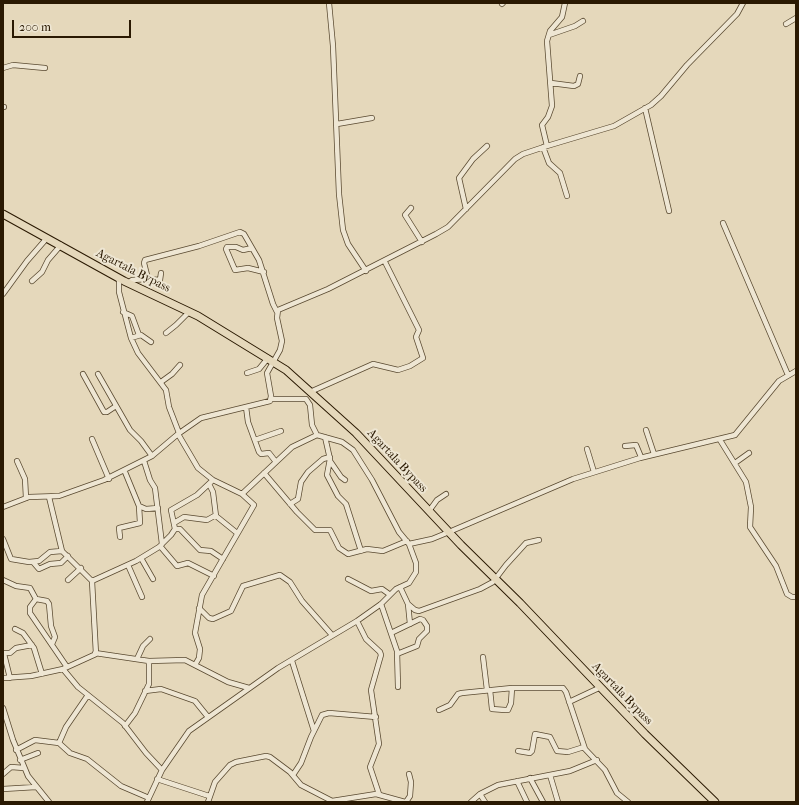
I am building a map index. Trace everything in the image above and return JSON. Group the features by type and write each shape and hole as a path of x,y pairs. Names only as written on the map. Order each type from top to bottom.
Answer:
{"highway":[{"name":"Agartala Bypass","path":"3,214 128,283 188,312 271,360 310,392 356,433 449,532 496,578 645,734 715,802"}],"street":[{"path":"329,3 337,124 339,194 343,230 348,244 366,271"},
{"path":"565,3 562,16 549,35 546,46 551,83 552,106 548,117 542,125 549,163 560,173 567,196"},
{"path":"277,312 284,306 328,289 385,262 448,227 514,159 523,154 614,126 645,108 661,96 687,65 740,11 743,3"},
{"path":"786,24 796,18"},
{"path":"549,35 575,26 582,21"},
{"path":"3,68 14,65 45,68"},
{"path":"551,83 574,86 578,84 580,76"},
{"path":"645,108 669,211"},
{"path":"337,124 372,118"},
{"path":"466,208 459,178 473,160 487,146"},
{"path":"411,208 405,215 422,242"},
{"path":"723,223 788,375"},
{"path":"148,279 144,261 155,256 199,246 240,232 244,234 264,272 273,304 277,312 282,341 280,350 271,360 259,369 247,373"},
{"path":"3,294 27,261 47,238"},
{"path":"32,281 42,272 48,260 61,245"},
{"path":"252,248 243,250 236,247 227,247 226,250 235,270 248,268 264,272"},
{"path":"310,392 373,364 398,370 410,366 423,358 416,337 419,330 385,262"},
{"path":"128,283 132,280 160,280 161,273"},
{"path":"119,278 119,292 131,338 138,353 161,382 167,393 168,407 178,434 198,468 211,482 242,494 254,505 202,595 195,635 200,649 199,658 195,665"},
{"path":"123,312 132,316 139,335 151,342"},
{"path":"166,333 188,312"},
{"path":"131,338 139,335"},
{"path":"271,360 267,373 271,399"},
{"path":"161,382 180,365"},
{"path":"264,473 290,504 316,530 328,529 332,531 341,549 348,554 367,549 383,551 408,543 432,539 551,487 594,472 654,454 720,440 739,432 779,381 796,371"},
{"path":"83,374 104,412 107,412 116,406"},
{"path":"98,374 130,430 141,441 152,456"},
{"path":"3,507 26,498 49,497 84,488 125,472 152,456 178,434 204,417 246,407 271,399 306,400 310,405 312,425 317,435"},
{"path":"246,407 248,422 259,452 261,454 269,453 276,462"},
{"path":"646,430 654,454"},
{"path":"255,440 281,431"},
{"path":"16,750 35,740 59,743 70,753 87,759 121,786 148,800 162,770 187,733 249,688 322,643 332,635 357,621 381,604 389,594 409,583 416,572 416,563 408,543 399,532 379,492 352,450 342,442 317,435 292,447 242,494"},
{"path":"325,437 330,459 341,477 346,480"},
{"path":"92,439 109,478"},
{"path":"720,440 746,482 751,507 750,527 776,566 787,594 792,597 796,597"},
{"path":"625,446 636,445 641,458"},
{"path":"587,449 594,472"},
{"path":"735,463 749,453"},
{"path":"290,504 298,499 301,482 308,472 323,459 330,459"},
{"path":"330,459 327,475 339,498 346,504 360,551"},
{"path":"17,461 25,479 26,498"},
{"path":"144,461 150,480 154,485 158,508 161,545 176,565 180,566 188,563 214,576"},
{"path":"120,537 119,528 140,523 139,506 125,472"},
{"path":"211,482 216,515 237,533"},
{"path":"174,526 171,512 172,509 198,494 211,482"},
{"path":"429,511 437,500 446,494"},
{"path":"49,497 62,551 81,568 92,581 96,653"},
{"path":"139,506 146,509 158,508"},
{"path":"92,581 128,565 161,545 174,526 184,517 207,520 216,515"},
{"path":"174,526 180,529 200,550 211,551 223,559"},
{"path":"3,539 10,558 33,562 41,561 50,552 62,551"},
{"path":"408,604 415,610 423,610 474,592 491,584 526,543 539,540"},
{"path":"33,562 39,569 50,564 61,564 68,556"},
{"path":"141,558 153,579"},
{"path":"128,565 142,597"},
{"path":"68,580 81,568"},
{"path":"199,608 209,618 213,619 231,611 242,586 280,575 290,582 302,601 332,635"},
{"path":"348,579 371,591 382,589 389,594"},
{"path":"3,580 16,586 30,588 36,599 48,602 55,637 52,644"},
{"path":"400,587 408,604 410,624"},
{"path":"36,599 29,611 44,631 75,684 125,726 146,753 162,770"},
{"path":"381,604 397,654 398,687"},
{"path":"391,633 423,620 427,626 426,631 419,639 417,646 397,654"},
{"path":"357,621 366,639 378,650 381,655 371,687 379,744 370,768 379,794"},
{"path":"14,628 21,631 32,645 35,650 42,674"},
{"path":"44,631 52,628"},
{"path":"137,659 143,646 150,639"},
{"path":"10,678 3,654 10,653 16,648 32,645"},
{"path":"3,678 42,674 65,668 96,653 149,661 185,660 228,682 249,688"},
{"path":"483,657 492,709 508,710 511,703 512,688"},
{"path":"125,726 135,713 149,684 149,661"},
{"path":"292,661 314,731"},
{"path":"439,710 450,705 462,693 512,688 560,687 565,690 584,747 605,770 617,793 628,802"},
{"path":"569,702 601,687"},
{"path":"145,691 161,689 196,701 208,717"},
{"path":"59,743 66,727 88,695"},
{"path":"3,708 20,760 36,787 49,802"},
{"path":"293,775 301,763 322,716 329,713 376,717"},
{"path":"518,751 530,753 532,751 535,734 550,737 557,752 568,752 584,747"},
{"path":"20,760 38,753"},
{"path":"208,802 209,796 217,779 230,765 236,762 268,757 293,775 301,784 329,801 379,794 405,802 410,796 411,782 409,774"},
{"path":"471,802 480,794 498,785 577,769 597,760"},
{"path":"3,774 11,767 24,768"},
{"path":"550,775 558,802"},
{"path":"530,778 543,802"},
{"path":"157,779 209,796"},
{"path":"517,781 527,802"},
{"path":"3,789 36,787"},
{"path":"480,794 485,802"}]}
